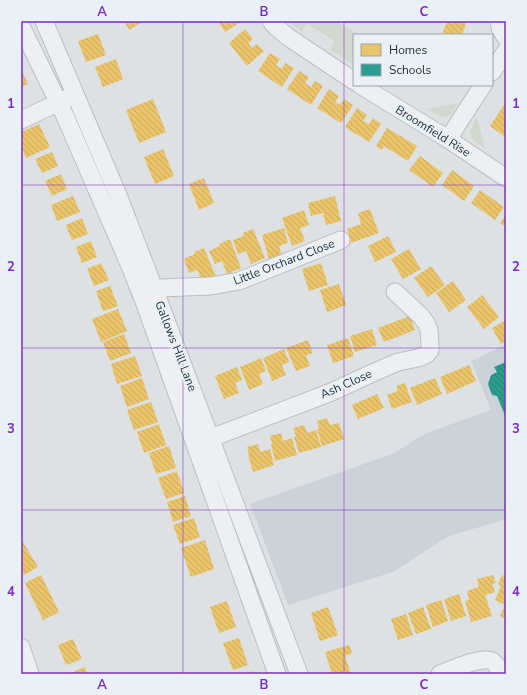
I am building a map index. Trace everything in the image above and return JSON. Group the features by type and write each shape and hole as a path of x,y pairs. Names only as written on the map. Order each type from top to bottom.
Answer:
{"street":[{"name":"Gallows Hill Lane","path":"44,21 74,95 118,195 299,674"},
{"path":"271,21 288,37 353,80"},
{"path":"499,21 500,28 506,38"},
{"name":"Gallows Hill Lane","path":"21,26 58,102 130,266 145,304 277,674"},
{"path":"493,70 506,51"},
{"name":"Broomfield Rise","path":"362,86 448,139 506,178"},
{"path":"448,139 483,86"},
{"path":"21,120 74,95"},
{"name":"Little Orchard Close","path":"155,291 161,288 211,286 239,281 341,240"},
{"name":"Ash Close","path":"211,438 329,393 387,366 427,354 430,350 429,330 421,316 404,309 396,292"},
{"path":"244,581 262,574"},
{"path":"21,647 30,674"},
{"path":"440,674 478,660 487,660 494,662 502,674"}],"shaded area":[{"path":"288,21 336,21 357,34 353,34 353,60 351,63 330,49 335,41 307,24 302,32"},
{"path":"458,103 451,114 445,117 439,116 427,109"},
{"path":"477,117 485,149 471,138 470,130"},
{"path":"506,344 506,518 449,536 393,572 288,605 250,504 395,453 429,432 491,410 471,361"}],"building: Homes":[{"path":"124,21 144,21 129,30"},
{"path":"218,21 242,21 225,32"},
{"path":"447,21 467,21 462,34 442,34"},
{"path":"245,29 253,39 248,43 252,48 257,44 264,51 247,66 229,43"},
{"path":"98,34 106,55 86,62 78,41"},
{"path":"270,53 280,59 276,65 282,69 285,63 294,68 282,87 258,71"},
{"path":"116,59 123,79 103,87 95,67"},
{"path":"21,69 28,84 21,87"},
{"path":"299,71 309,77 305,83 311,87 315,81 323,86 311,105 287,89"},
{"path":"329,89 339,96 335,102 340,105 344,99 353,105 341,123 317,108"},
{"path":"153,99 166,132 139,143 126,110"},
{"path":"506,102 506,132 504,136 490,126"},
{"path":"357,108 367,115 363,121 369,124 373,118 381,124 369,142 345,127"},
{"path":"39,124 50,147 26,158 21,146 21,132"},
{"path":"387,128 417,146 408,161 384,146 382,150 376,146"},
{"path":"163,149 174,176 155,184 144,157"},
{"path":"52,152 58,166 42,173 35,159"},
{"path":"420,156 443,173 433,187 409,170"},
{"path":"452,170 474,186 464,201 442,185"},
{"path":"61,174 67,189 52,196 45,181"},
{"path":"204,178 214,203 199,210 189,184"},
{"path":"480,190 504,207 495,220 471,203"},
{"path":"73,196 80,212 57,221 51,205"},
{"path":"335,196 341,221 326,225 323,213 311,216 308,203"},
{"path":"370,209 379,233 351,243 347,229 361,224 358,213"},
{"path":"304,210 309,225 300,228 305,241 292,246 282,218"},
{"path":"506,215 506,227 500,223"},
{"path":"82,218 88,234 72,240 66,225"},
{"path":"284,228 288,243 279,246 283,260 270,263 262,235"},
{"path":"253,229 265,258 251,264 246,251 238,254 233,240 244,236 243,233"},
{"path":"388,236 396,252 375,262 368,246"},
{"path":"230,239 241,268 227,274 222,261 215,264 209,251"},
{"path":"91,241 97,257 82,263 76,247"},
{"path":"204,248 216,277 202,282 197,270 189,273 184,259 195,254 194,252"},
{"path":"409,249 421,269 403,279 391,259"},
{"path":"101,263 109,280 94,286 87,269"},
{"path":"321,263 328,285 309,291 302,269"},
{"path":"431,266 445,285 428,297 414,278"},
{"path":"453,281 466,300 449,312 436,293"},
{"path":"339,284 346,305 327,312 320,290"},
{"path":"110,286 118,306 103,311 96,291"},
{"path":"482,295 499,317 484,329 467,307"},
{"path":"118,309 127,331 101,342 92,319"},
{"path":"410,316 415,330 384,342 378,328"},
{"path":"506,320 506,341 501,344 492,328"},
{"path":"372,329 377,345 355,352 350,336"},
{"path":"124,334 131,353 110,361 103,342"},
{"path":"348,338 354,356 333,363 327,345"},
{"path":"308,340 313,353 306,355 310,366 296,371 286,348"},
{"path":"284,349 289,362 282,365 286,375 272,381 263,358"},
{"path":"135,356 142,376 117,384 111,364"},
{"path":"261,358 266,371 259,374 263,384 249,390 240,367"},
{"path":"469,365 476,381 447,394 440,377"},
{"path":"237,367 242,380 235,383 239,393 224,399 215,376"},
{"path":"142,378 149,399 127,407 120,386"},
{"path":"435,378 442,394 417,405 410,388"},
{"path":"405,383 412,402 392,409 387,395 398,391 396,386"},
{"path":"377,394 384,408 358,419 352,405"},
{"path":"151,402 158,422 134,430 127,410"},
{"path":"327,418 330,425 339,423 344,439 322,446 317,429 319,429 317,421"},
{"path":"159,424 166,445 144,453 137,432"},
{"path":"304,425 307,433 316,430 321,447 299,453 293,428"},
{"path":"281,433 283,441 292,438 297,455 275,461 270,436"},
{"path":"258,444 260,452 270,449 274,465 253,472 247,447"},
{"path":"169,446 176,468 156,474 149,453"},
{"path":"177,471 184,493 166,499 158,478"},
{"path":"185,496 191,516 173,522 167,502"},
{"path":"194,518 200,537 180,544 173,525"},
{"path":"205,540 214,569 191,577 181,548"},
{"path":"23,542 38,567 24,575 21,570 21,544"},
{"path":"41,575 59,612 43,620 25,583"},
{"path":"493,575 496,583 492,584 495,592 485,595 492,616 471,622 465,601 469,600 467,591 479,587 477,579"},
{"path":"502,575 506,577 506,619 500,616 505,605 495,600 501,586 498,584"},
{"path":"459,594 466,616 451,621 444,599"},
{"path":"441,600 448,621 433,627 426,605"},
{"path":"227,601 236,627 219,633 210,607"},
{"path":"328,607 338,635 320,641 311,613"},
{"path":"423,607 431,629 416,634 408,613"},
{"path":"406,614 413,635 398,640 391,619"},
{"path":"239,638 248,665 233,670 223,643"},
{"path":"73,639 82,659 66,665 58,645"},
{"path":"349,645 352,653 345,656 351,674 332,674 325,652"},
{"path":"85,667 87,674 68,674"},
{"path":"254,671 255,674 245,674"}],"building: Schools":[{"path":"506,362 506,418 497,396 492,395 488,384 491,375 497,372 494,367"}]}
